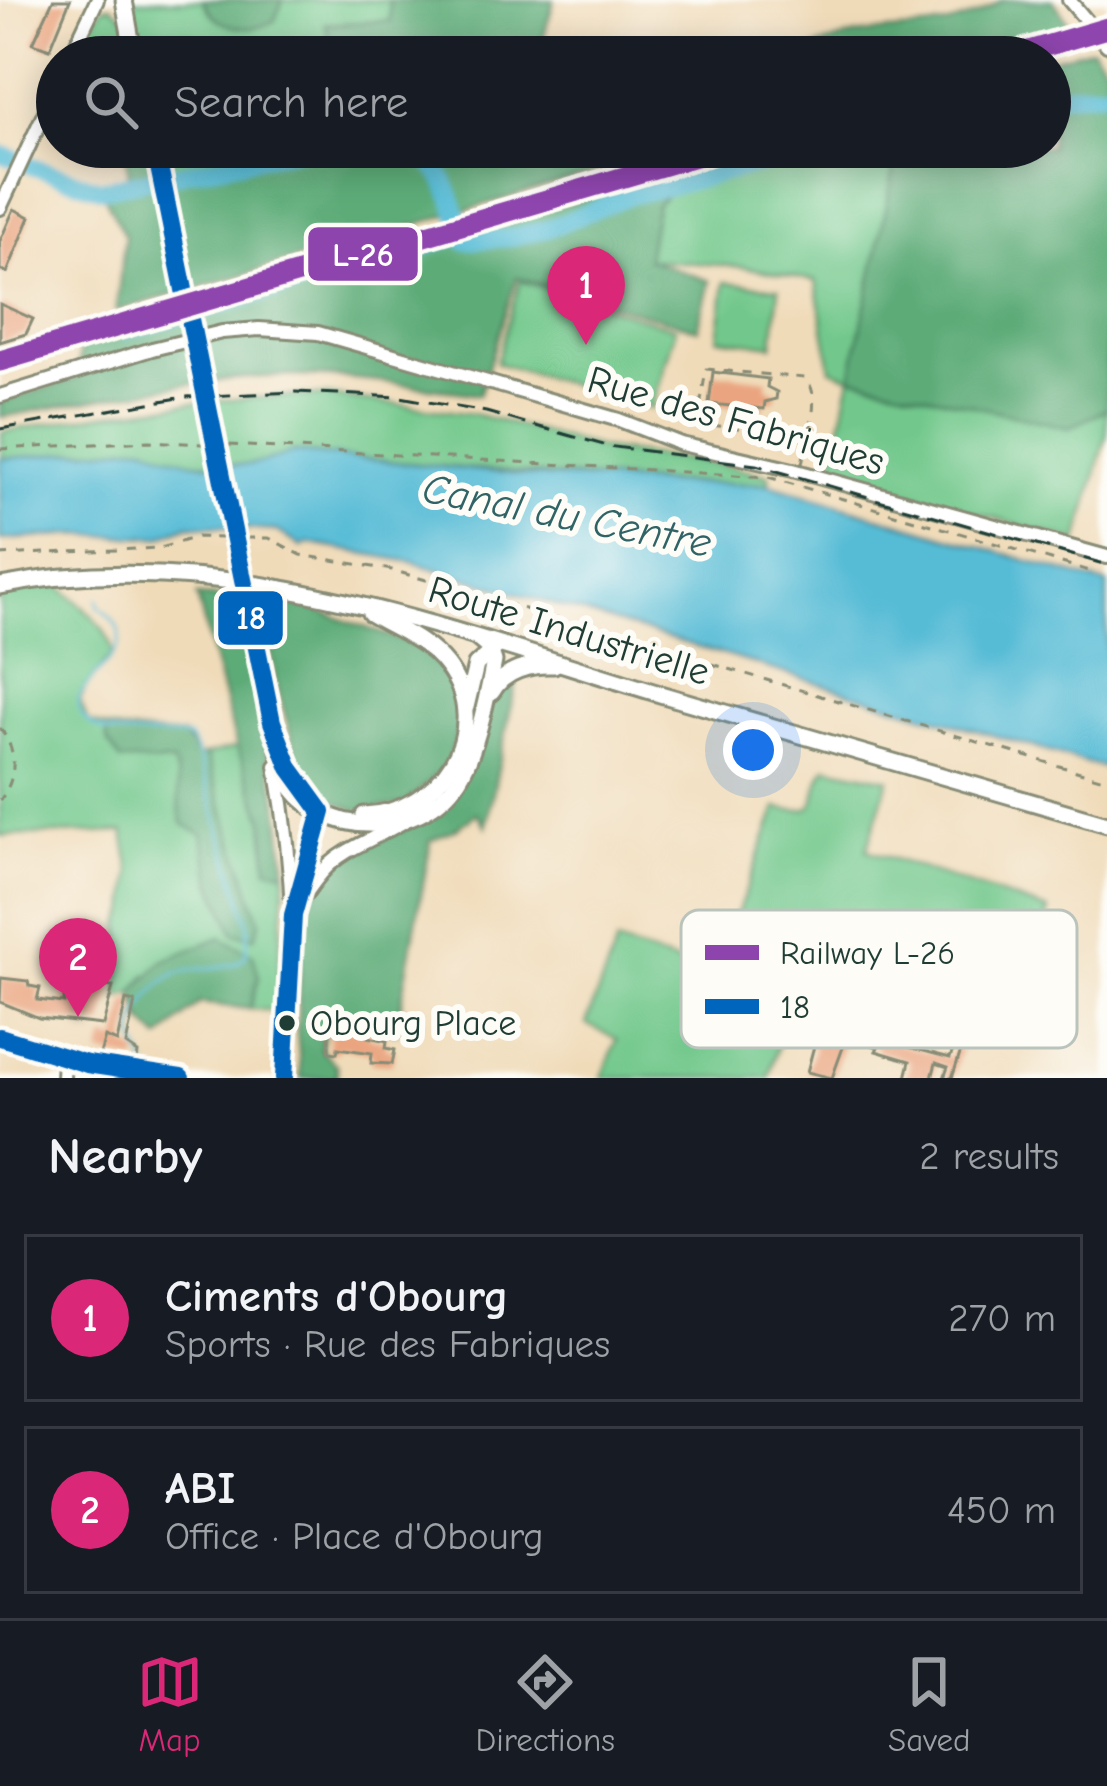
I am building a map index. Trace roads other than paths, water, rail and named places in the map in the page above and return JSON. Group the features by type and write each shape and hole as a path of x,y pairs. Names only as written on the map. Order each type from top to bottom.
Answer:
{"main road":[{"path":"124,0 130,36"},
{"path":"160,168 266,694 289,784 303,801 361,815 384,814 415,804 447,775 460,746 472,675 497,647"},
{"name":"Route Industrielle","path":"0,586 51,578 155,576 236,582 352,602 1107,824"},
{"path":"352,602 441,659 458,686 465,716"},
{"path":"467,763 497,647"},
{"path":"318,804 368,825 415,815 451,789 467,763 491,694 503,677 548,664 577,669"}],"street":[{"path":"80,36 97,0"},
{"path":"1072,4 1107,45"},
{"path":"0,208 36,131"},
{"name":"Rue des Fabriques","path":"0,396 222,332 291,330 354,343 619,420 681,444 801,472 1107,557"},
{"path":"266,694 265,718 286,829 293,915 284,1078"},
{"path":"293,915 318,804"},
{"path":"293,915 316,877 336,856 415,815"},
{"path":"0,1037 82,1063 181,1078"},
{"path":"63,1078 64,1056"},
{"path":"75,1078 82,1063"}],"water":[{"name":"Canal du Centre","path":"146,445 181,459 219,465 257,463 293,452 533,476 769,484 1107,584 1107,769 412,562 307,543 302,547 277,531 189,525 160,537 74,535 0,540 0,459"}],"waterway":[{"path":"1071,94 1107,91"},
{"path":"0,154 15,159"},
{"path":"31,166 36,168"},
{"path":"37,168 101,189 206,168"},
{"path":"435,168 452,199 465,241 547,229 628,196 745,168"},
{"path":"200,318 465,241"},
{"path":"123,339 185,322"},
{"path":"98,599 99,607 116,624 119,640 81,695 79,708 88,722 110,732 189,738 249,925 246,956 238,963 177,974 147,1000 135,1031 147,1070"}],"railway":[{"path":"0,429 184,397 295,392 400,397 486,412 607,446 756,465 1107,565"}],"rail line":[{"name":"L-26","path":"1071,39 1107,28"},
{"name":"L-26","path":"0,361 655,168"}],"place":[{"name":"Ciments d'Obourg","path":"586,345"},
{"name":"ABI","path":"78,1017"},
{"name":"Obourg Place","path":"287,1023"}]}
